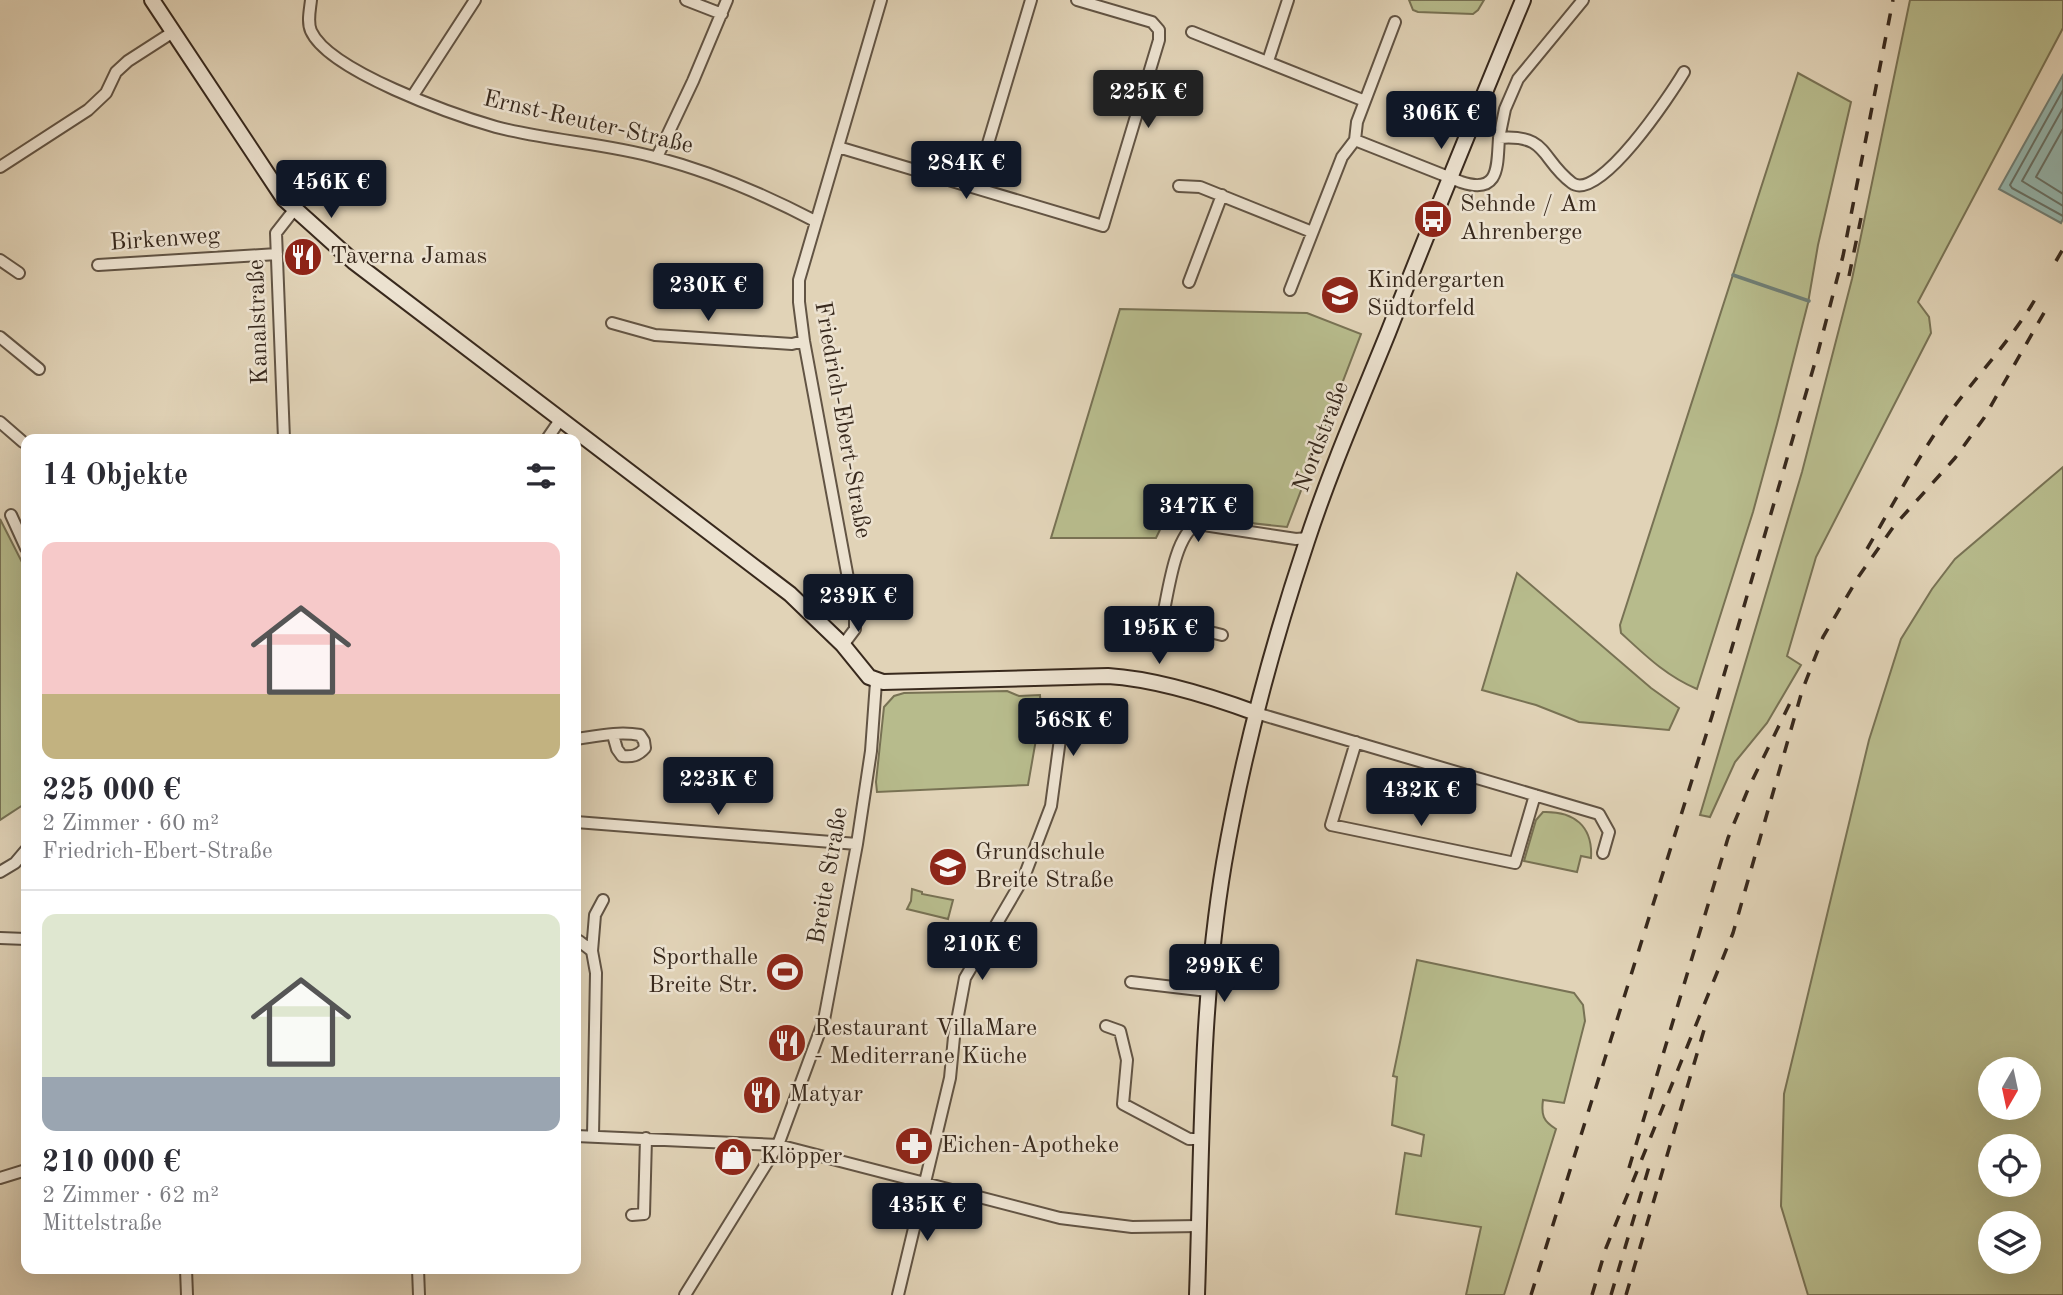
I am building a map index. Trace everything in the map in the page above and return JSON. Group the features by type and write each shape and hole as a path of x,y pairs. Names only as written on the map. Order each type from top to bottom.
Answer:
{"main road":[{"name":"Nordstraße","path":"1197,1295 1208,990 1224,865 1256,713 1273,648 1308,538 1449,178 1523,0"},
{"path":"158,2 173,32 267,177 294,210 354,262 579,434"},
{"path":"581,436 790,594 843,645 876,682 1128,677 1256,713"}],"street":[{"name":"Ernst-Reuter-Straße","path":"312,0 310,29 318,43 335,59 412,97 496,127 657,157 724,179 815,220"},
{"path":"412,97 462,16 475,0"},
{"path":"687,0 722,14"},
{"path":"657,157 727,0"},
{"name":"Friedrich-Ebert-Straße","path":"843,645 855,629 855,616 804,341 799,279 880,0"},
{"path":"975,187 1031,0"},
{"path":"838,147 1103,226 1159,40 1159,30 1152,22 1076,0"},
{"path":"1268,61 1288,0"},
{"path":"1355,141 1449,178 1477,186 1490,182 1497,167 1505,109 1518,79 1583,0"},
{"path":"1290,290 1342,157 1355,141 1357,122 1395,22"},
{"path":"0,167 88,110 106,93 116,72 128,61 173,32"},
{"path":"1192,32 1365,102"},
{"path":"1499,138 1529,139 1573,184 1583,186 1595,182 1635,141 1670,96 1684,72"},
{"path":"1178,186 1199,187 1312,232"},
{"path":"1189,282 1222,195"},
{"name":"Kanalstraße","path":"284,434 276,233 294,210"},
{"name":"Birkenweg","path":"98,265 277,254"},
{"path":"0,260 19,273"},
{"path":"612,323 655,335 792,344 804,341"},
{"path":"0,337 39,369"},
{"path":"550,434 560,420"},
{"path":"0,422 21,440"},
{"path":"11,515 21,537"},
{"path":"1222,635 1162,620 1181,542 1189,528 1197,524 1296,539 1308,538"},
{"name":"Breite Straße","path":"685,1295 778,1145 824,1020 857,844 871,751 876,682"},
{"path":"1256,713 1600,814 1609,832 1603,853"},
{"path":"898,1295 950,1077 965,978 1024,877 1051,806 1060,739 1070,717"},
{"path":"581,738 613,735"},
{"path":"1356,742 1331,825 1515,863 1535,794"},
{"path":"581,822 857,844"},
{"path":"0,872 21,856"},
{"path":"593,1136 596,972 592,951 595,915 603,900"},
{"path":"0,938 21,939"},
{"path":"581,943 592,951"},
{"path":"1131,982 1208,990"},
{"path":"1105,1026 1120,1031 1127,1060 1123,1104 1189,1139 1201,1139"},
{"path":"581,1136 778,1145 1081,1222 1132,1227 1199,1226"},
{"path":"632,1215 644,1214 646,1138"},
{"path":"0,1178 21,1172"},
{"path":"186,1274 187,1295"},
{"path":"418,1274 419,1295"}],"green space":[{"path":"1409,0 1484,0 1473,14 1418,12 1413,10"},
{"path":"1910,0 2063,0 2063,28 1918,302 1929,317 1931,333 1816,557 1787,656 1801,665 1767,723 1735,762 1710,817 1700,815 1802,472 1852,279"},
{"path":"1798,73 1851,102 1818,245 1808,303 1777,424 1753,512 1697,689 1675,678 1647,657 1621,633 1620,625"},
{"path":"1120,309 1307,313 1361,334 1287,527 1204,518 1170,509 1156,538 1051,538"},
{"path":"2063,467 2063,1295 1808,1295 1781,1206 1784,1094 1869,740 1901,639 1932,589 1955,559"},
{"path":"0,519 21,560 21,806 0,820"},
{"path":"1517,573 1651,688 1679,708 1669,730 1579,722 1536,705 1482,690"},
{"path":"1007,691 1019,696 1040,695 1041,711 1028,785 877,792 884,707 894,696 904,693"},
{"path":"1543,812 1564,814 1585,829 1589,837 1591,858 1581,856 1577,872 1524,861 1536,820"},
{"path":"912,889 922,894 953,900 948,919 907,909"},
{"path":"1417,960 1574,993 1583,1005 1585,1021 1564,1103 1543,1100 1544,1117 1556,1129 1504,1295 1466,1295 1481,1227 1396,1214 1405,1153 1421,1156 1424,1135 1392,1125 1397,1077 1393,1076"}],"water":[{"path":"2063,75 2063,219 2061,223 1999,189"}],"waterway":[{"path":"1733,275 1809,301"}],"railway":[{"path":"1531,1295 1712,716 1818,352 1843,256 1893,0"},
{"path":"1849,276 1861,218"},
{"path":"2056,261 2063,249"},
{"path":"1867,549 1936,432 2008,339 2040,291"},
{"path":"1592,1295 1606,1248 1733,933 1802,691 1823,637 1859,576 1894,526 1955,458 1984,418 2045,311"},
{"path":"1629,1168 1728,838 1749,787 1792,699"},
{"path":"1626,1295 1704,1030"},
{"path":"1611,1295 1651,1160"}],"place":[{"name":"Sehnde / Am Ahrenberge","path":"1433,219"},
{"name":"Taverna Jamas","path":"303,257"},
{"name":"Kindergarten Südtorfeld","path":"1340,295"},
{"name":"Grundschule Breite Straße","path":"948,867"},
{"name":"Sporthalle Breite Str.","path":"785,972"},
{"name":"Restaurant VillaMare - Mediterrane Küche","path":"787,1043"},
{"name":"Matyar","path":"762,1095"},
{"name":"Eichen-Apotheke","path":"914,1146"},
{"name":"Klöpper","path":"733,1157"}]}
